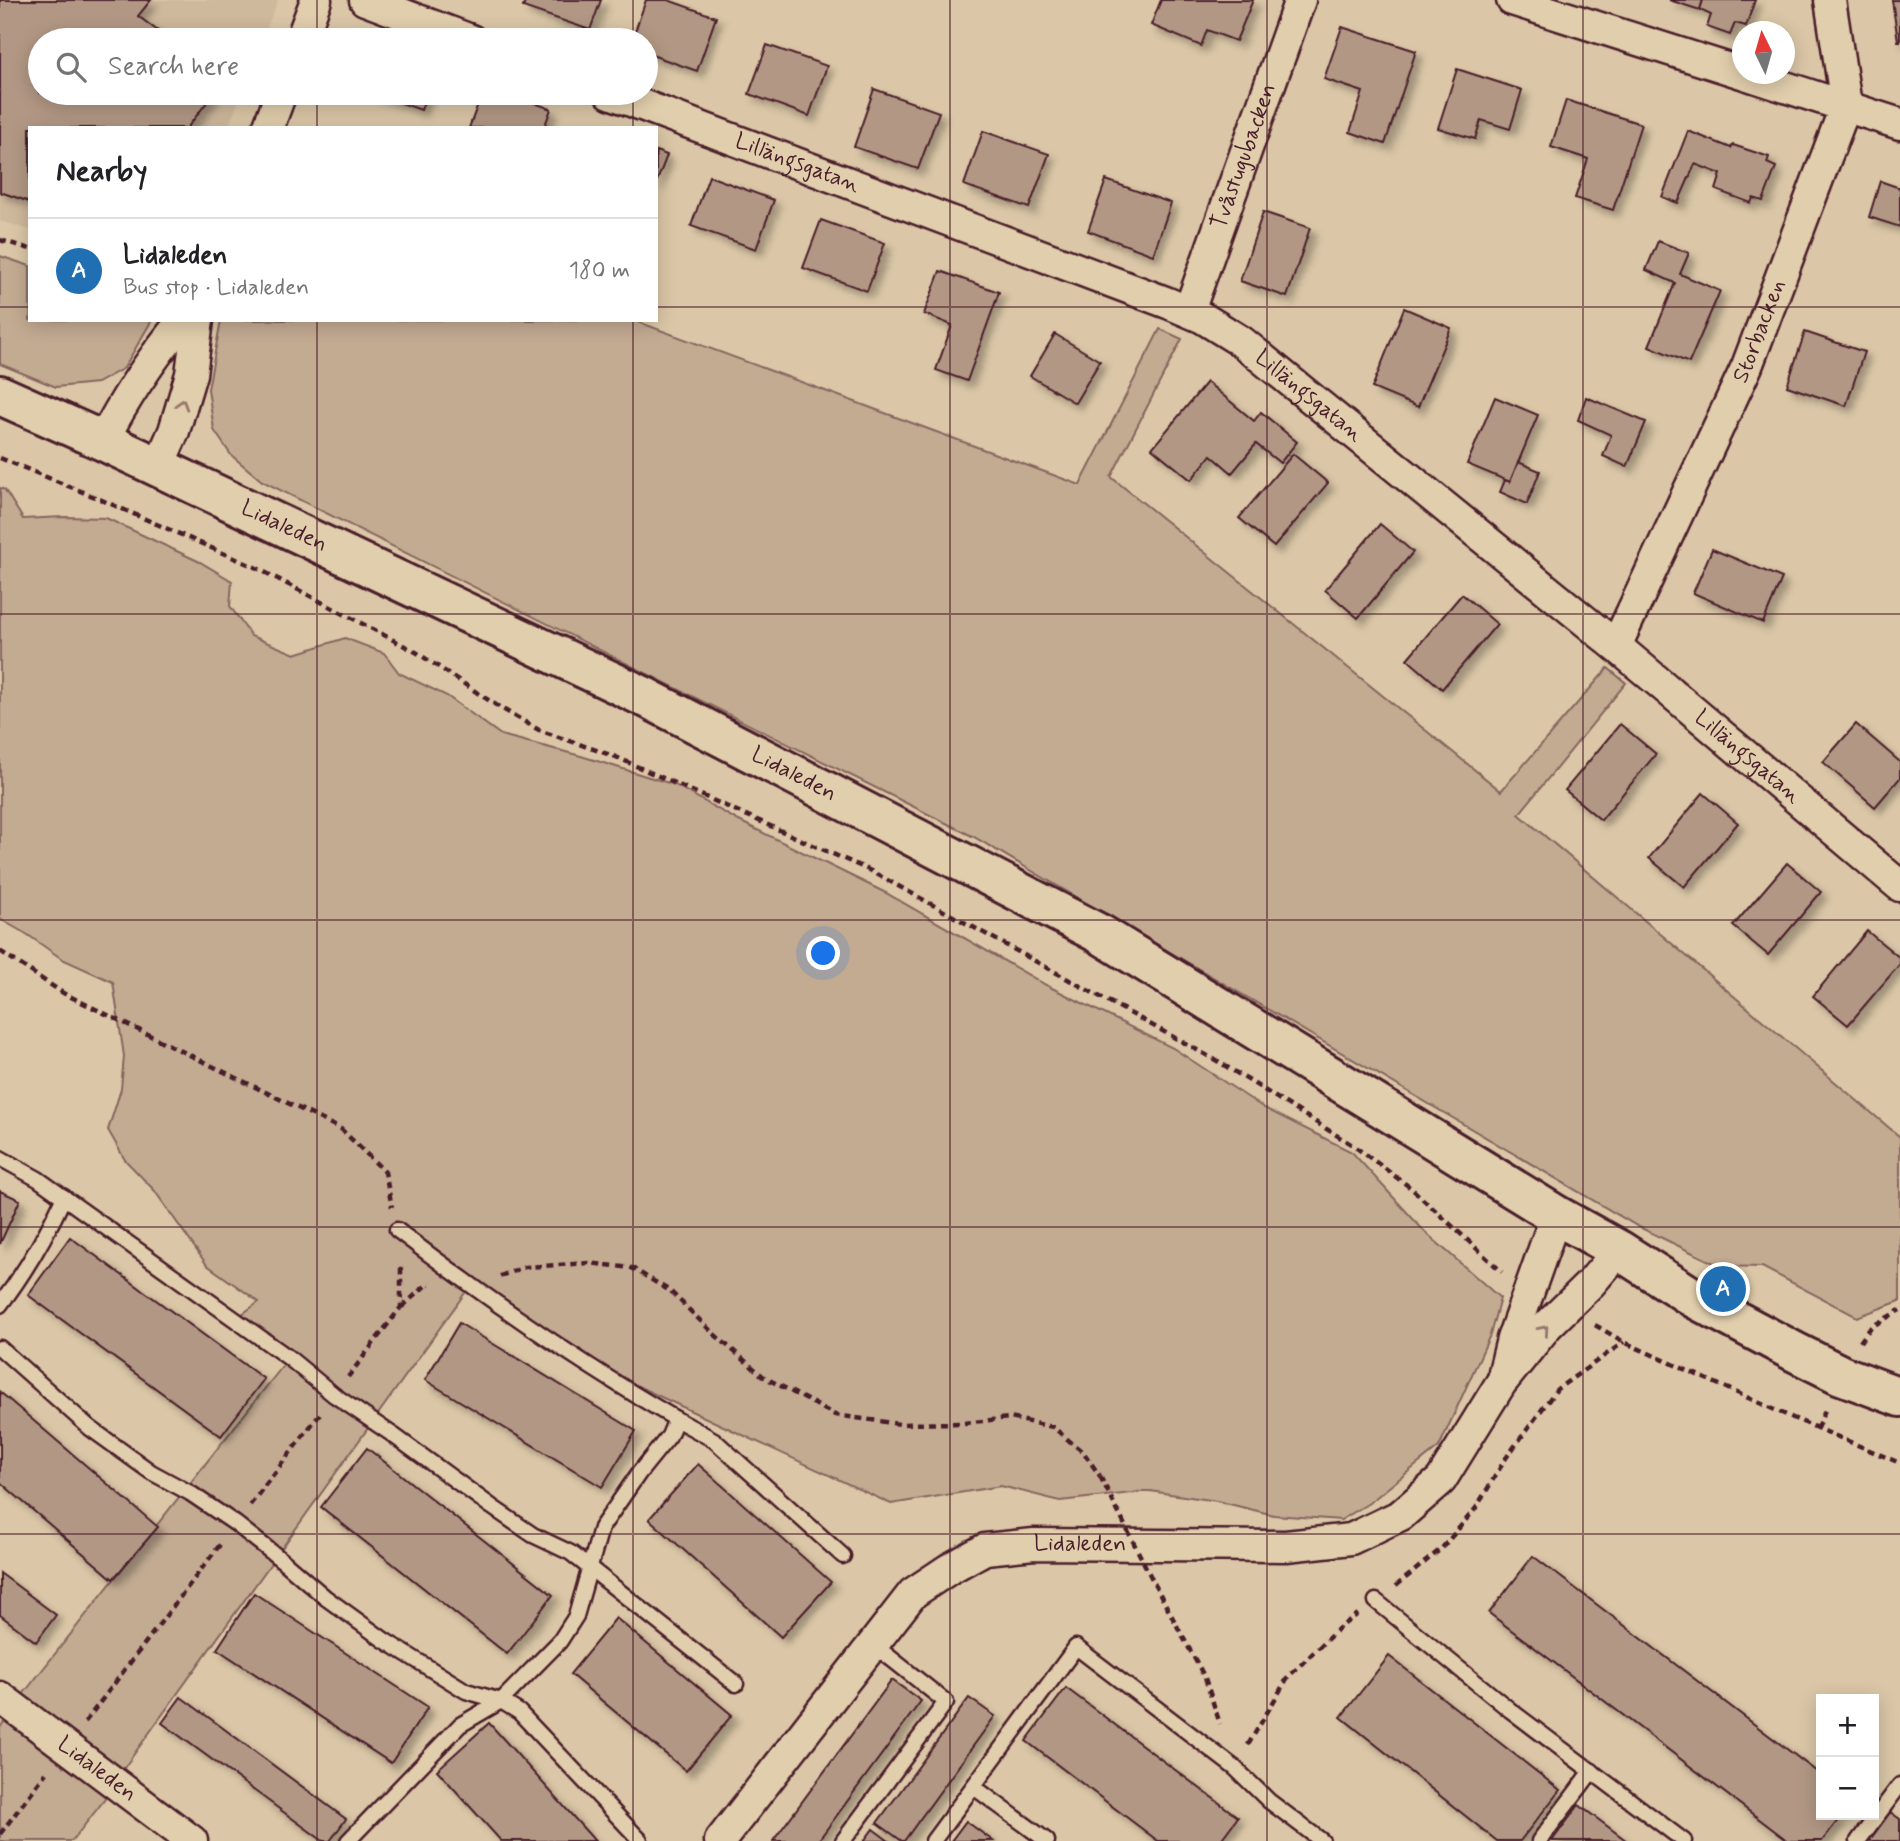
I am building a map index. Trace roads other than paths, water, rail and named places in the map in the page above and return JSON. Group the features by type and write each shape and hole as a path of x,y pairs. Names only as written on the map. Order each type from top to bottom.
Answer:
{"street":[{"path":"306,28 316,0"},
{"path":"365,0 439,28"},
{"name":"Tvåstugubacken","path":"1189,311 1300,0"},
{"path":"1512,0 1732,69"},
{"name":"Storbacken","path":"1616,646 1747,366 1846,105 1830,0"},
{"path":"1779,84 1900,124"},
{"path":"269,126 277,105"},
{"name":"Lillängsgatan","path":"642,105 1189,311 1242,342 1616,646 1900,886"},
{"path":"103,441 118,410 154,356 181,322"},
{"path":"158,467 174,431 191,374 198,322"},
{"name":"Lidaleden","path":"0,396 103,441 647,698 1100,934 1694,1298 1841,1375 1900,1397"},
{"name":"Lidaleden","path":"1502,1383 1512,1339 1556,1215"},
{"name":"Lidaleden","path":"720,1841 913,1593 985,1549 1034,1544 1286,1546 1351,1539 1401,1515 1441,1480 1502,1383 1547,1326 1591,1283 1619,1250"},
{"name":"Lidaleden","path":"1619,1250 1707,1281 1900,1376"},
{"name":"Lidaleden","path":"0,1697 192,1841"}],"lane":[{"path":"0,1158 38,1179 289,1358 334,1395 533,1535 571,1553 736,1684"},
{"path":"0,1305 49,1231 64,1198"},
{"path":"397,1230 470,1286 639,1398 714,1440 843,1556"},
{"path":"0,1348 90,1428 151,1472 190,1493 236,1524 326,1598 384,1640 466,1690 501,1701 519,1713 640,1840"},
{"path":"348,1841 460,1726 501,1701 560,1641 576,1616 601,1528 639,1473 669,1436 676,1419"},
{"path":"1376,1601 1510,1710 1684,1841"},
{"path":"843,1841 946,1702 874,1645"},
{"path":"933,1841 1076,1647 1235,1768 1269,1801 1322,1841"},
{"path":"1539,1841 1592,1771"},
{"path":"1858,1841 1900,1785"},
{"path":"974,1787 1047,1841"}],"place":[{"name":"Lidaleden","path":"1723,1289"}]}
